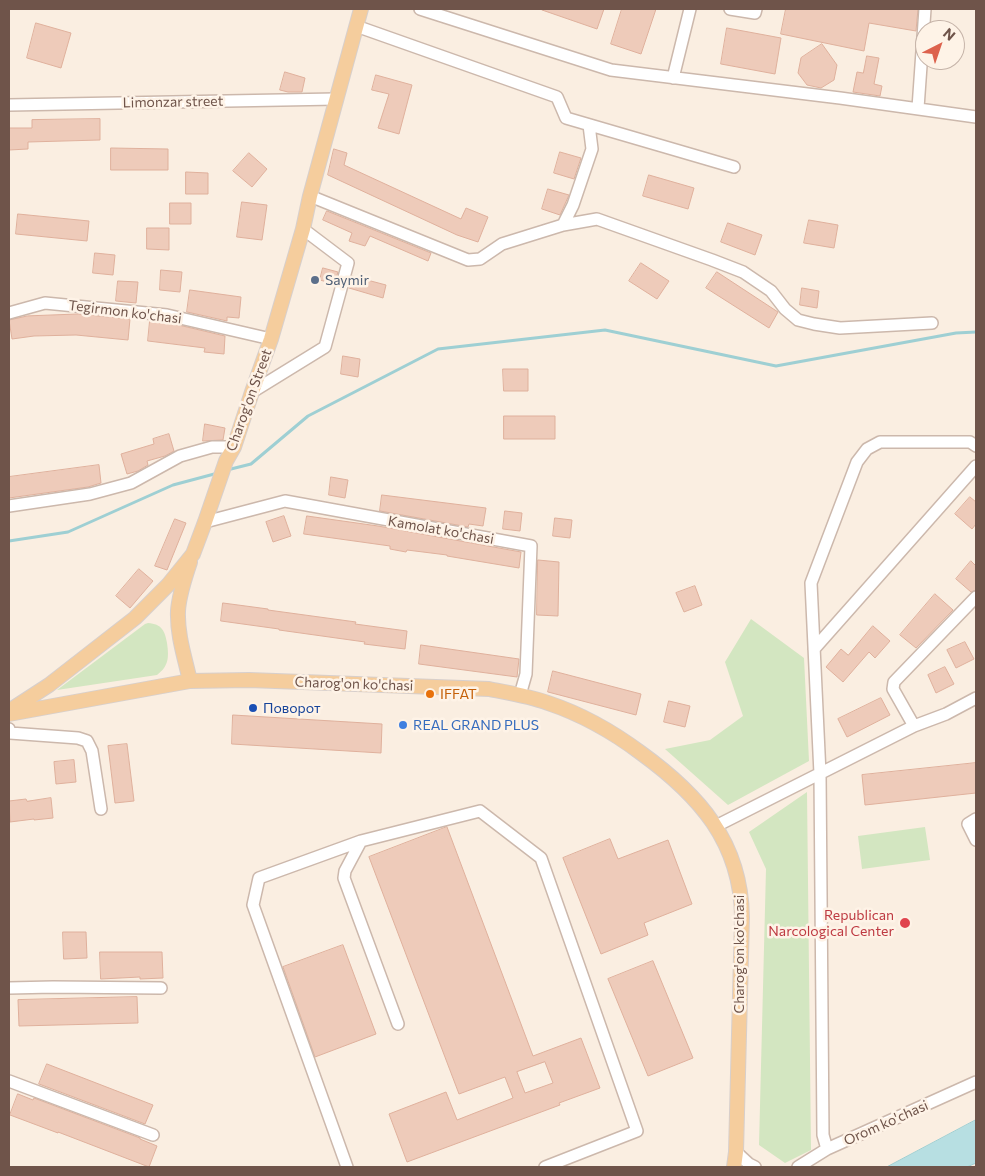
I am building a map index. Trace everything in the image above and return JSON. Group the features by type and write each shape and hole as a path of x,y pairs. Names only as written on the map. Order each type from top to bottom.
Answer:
{"main road":[{"name":"Charog'on Street","path":"9,712 135,618 168,585 192,554 226,461 234,447 271,340 303,229 310,196 361,9"},
{"path":"190,681 179,631 178,611 192,554"},
{"name":"Charog'on ko'chasi","path":"9,712 190,681 249,680 489,689 549,703 575,714 626,742 676,780 697,801 716,826 735,870 741,898 742,917 736,1152"},
{"path":"734,1167 736,1152"},
{"path":"736,1152 739,1167"}],"street":[{"path":"420,9 611,70 918,108 976,117"},
{"path":"673,78 690,9"},
{"path":"730,9 755,13 756,9"},
{"path":"918,108 925,9"},
{"path":"356,26 557,97 566,118 734,167"},
{"name":"Limonzar street","path":"9,105 336,99"},
{"path":"563,225 573,205 592,148 589,125"},
{"path":"310,196 468,260 480,259 502,244 563,225 596,219 743,272 771,291 785,309 798,320 840,328 932,324"},
{"path":"252,392 325,347 348,263 303,229"},
{"name":"Tegirmon ko'chasi","path":"9,313 46,304 167,314 271,340"},
{"path":"827,1149 823,1135 820,774 811,584 857,462 867,449 880,442 970,442 976,446"},
{"path":"9,506 90,494 131,483 180,456 212,447 234,447"},
{"path":"814,649 976,466"},
{"name":"Kamolat ko'chasi","path":"205,522 284,501 531,546 526,674 520,695"},
{"path":"914,726 893,689 894,682 976,597"},
{"path":"716,826 914,726 946,714 976,698"},
{"path":"9,729 10,733 78,738 87,741 92,751 101,809"},
{"path":"347,1167 253,906 259,878 361,841 480,811 541,858 637,1131 545,1167"},
{"path":"976,819 968,824 976,840"},
{"path":"361,841 345,871 344,878 398,1024"},
{"path":"9,988 161,988"},
{"path":"9,1081 153,1135"},
{"name":"Orom ko'chasi","path":"798,1167 827,1149 976,1082"},
{"path":"736,1152 755,1167"}],"green space":[{"path":"751,619 804,658 809,761 728,805 665,749 710,740 743,716 725,662"},
{"path":"145,624 157,625 162,629 167,643 166,665 157,675 57,690"},
{"path":"807,792 811,1150 785,1163 759,1145 766,869 749,832"},
{"path":"925,827 930,860 862,869 858,836"}],"water":[{"path":"976,1120 976,1163 967,1167 887,1167"}],"building":[{"path":"542,9 604,9 597,29"},
{"path":"622,9 656,9 641,54 611,44"},
{"path":"786,9 918,9 915,31 869,23 864,51 781,34"},
{"path":"36,23 71,33 61,68 27,58"},
{"path":"727,28 781,38 775,74 721,64"},
{"path":"822,44 837,65 834,80 821,88 807,85 798,73 801,58"},
{"path":"867,56 879,58 874,84 882,86 880,96 853,92 857,72 863,73"},
{"path":"285,72 305,78 302,92 280,90"},
{"path":"376,75 412,85 399,134 378,128 389,94 372,90"},
{"path":"100,119 100,140 28,142 28,149 9,150 9,128 32,128 32,120"},
{"path":"111,148 168,149 168,170 111,170"},
{"path":"334,149 347,153 344,165 461,219 466,208 488,217 478,242 457,235 328,175"},
{"path":"560,152 581,158 574,179 554,173"},
{"path":"249,153 267,169 252,187 233,171"},
{"path":"186,172 208,173 208,194 186,194"},
{"path":"649,175 694,188 688,209 643,196"},
{"path":"548,189 569,195 560,215 542,209"},
{"path":"242,202 267,205 262,240 237,237"},
{"path":"170,203 191,203 191,224 170,224"},
{"path":"327,211 431,253 428,261 370,236 365,246 349,241 352,233 323,220"},
{"path":"18,214 89,221 87,241 16,234"},
{"path":"809,220 838,225 834,248 804,243"},
{"path":"728,223 762,235 755,255 721,242"},
{"path":"147,228 169,228 169,250 147,249"},
{"path":"95,253 115,255 113,275 93,273"},
{"path":"641,263 669,281 657,299 629,281"},
{"path":"323,268 338,272 334,284 320,280"},
{"path":"161,270 182,272 180,292 160,290"},
{"path":"717,272 778,312 769,328 706,288"},
{"path":"352,276 386,285 383,298 349,288"},
{"path":"118,281 138,282 136,303 116,301"},
{"path":"802,288 819,291 817,308 800,305"},
{"path":"190,290 241,297 239,318 227,317 227,321 187,312"},
{"path":"79,314 130,319 128,340 76,335 34,336 12,339 9,320 27,316"},
{"path":"150,321 166,322 225,336 224,354 204,352 205,348 148,341"},
{"path":"343,356 360,359 358,377 341,374"},
{"path":"503,369 528,369 528,391 504,391"},
{"path":"504,416 555,416 555,439 504,439"},
{"path":"205,424 225,428 223,440 203,441"},
{"path":"169,434 174,451 165,456 147,461 148,465 138,471 127,474 121,454 154,444 153,439"},
{"path":"99,465 101,483 88,487 9,498 9,477"},
{"path":"331,477 348,480 345,498 329,495"},
{"path":"382,495 486,508 483,526 469,524 468,527 380,511"},
{"path":"970,497 976,502 976,524 972,529 955,514"},
{"path":"505,511 522,513 520,531 503,529"},
{"path":"284,516 291,536 273,542 266,522"},
{"path":"307,516 378,526 521,552 519,568 447,555 407,550 406,552 390,549 390,546 304,534"},
{"path":"555,518 572,520 570,538 553,536"},
{"path":"175,519 186,523 167,570 155,566"},
{"path":"538,560 559,562 558,616 537,615"},
{"path":"971,561 976,566 976,590 971,592 956,579"},
{"path":"139,569 153,581 130,608 116,596"},
{"path":"695,586 702,605 684,612 676,593"},
{"path":"935,594 953,610 916,648 900,635"},
{"path":"223,603 407,631 405,649 221,621"},
{"path":"873,626 890,641 875,658 869,652 843,682 826,667 841,649 848,655"},
{"path":"965,642 974,659 956,668 947,650"},
{"path":"421,645 519,659 517,677 419,664"},
{"path":"945,667 954,684 936,693 928,675"},
{"path":"553,671 641,694 636,715 548,692"},
{"path":"881,698 890,715 847,737 838,719"},
{"path":"669,701 690,706 685,727 664,722"},
{"path":"233,715 382,724 381,753 232,744"},
{"path":"127,744 134,801 115,803 108,746"},
{"path":"74,760 76,782 56,784 54,762"},
{"path":"976,763 976,793 865,805 862,775"},
{"path":"51,798 53,818 10,822 9,801"},
{"path":"447,827 533,1056 581,1038 600,1088 559,1103 560,1105 407,1162 389,1114 446,1092 457,1120 513,1098 505,1077 459,1094 369,857","holes":["545,1062 553,1083 525,1093 517,1072"]},
{"path":"610,839 618,859 668,840 692,904 644,923 648,935 601,954 563,858"},
{"path":"63,932 86,932 87,958 64,959"},
{"path":"343,945 376,1034 315,1057 283,967"},
{"path":"100,952 162,952 163,978 101,979"},
{"path":"653,961 693,1058 648,1076 608,979"},
{"path":"137,997 138,1023 19,1026 18,1000"},
{"path":"47,1064 153,1105 145,1124 39,1084"},
{"path":"18,1094 33,1100 34,1098 157,1146 149,1167 10,1115"}],"waterway":[{"path":"227,470 251,464 308,416 438,349 605,330 776,366 956,333 976,332"},
{"path":"9,541 68,532 173,485 218,473"}],"place":[{"name":"Saymir","path":"315,280"},
{"name":"IFFAT","path":"430,694"},
{"name":"Поворот","path":"253,708"},
{"name":"REAL GRAND PLUS","path":"403,725"},
{"name":"Republican Narcological Center","path":"905,923"}]}
